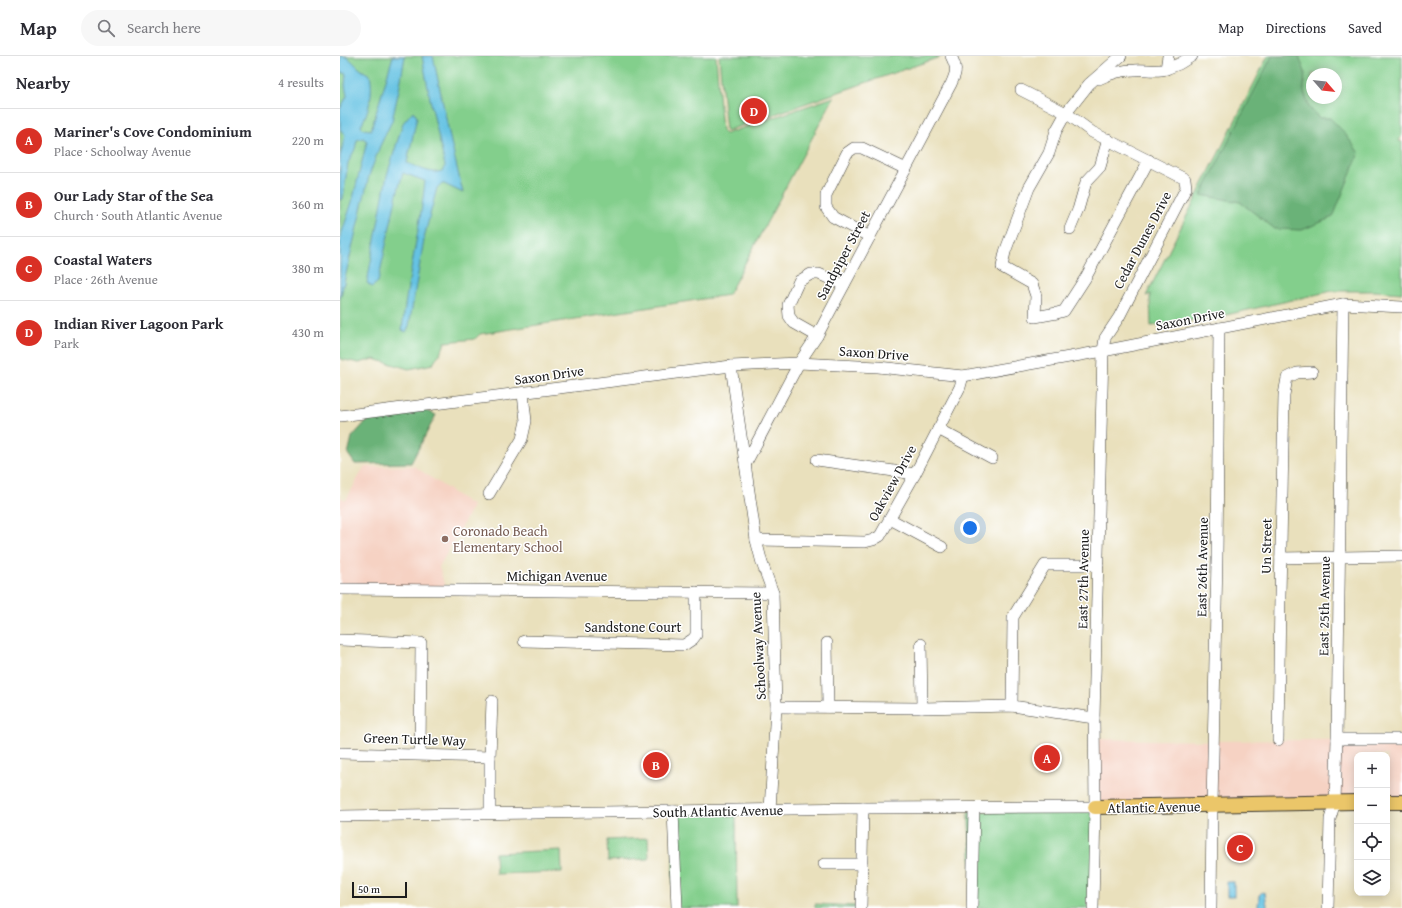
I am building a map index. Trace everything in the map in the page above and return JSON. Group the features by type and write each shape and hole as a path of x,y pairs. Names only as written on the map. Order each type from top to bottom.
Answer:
{"main road":[{"path":"1212,806 1354,802"},
{"path":"1390,802 1402,802"},
{"name":"Atlantic Avenue","path":"1096,808 1212,806"}],"street":[{"name":"Sandpiper Street","path":"745,465 799,363 817,336 956,73 955,65 951,56"},
{"path":"1121,56 1089,84 1066,114 1056,131 1049,154 1029,188 1005,252 1002,267 1032,284 1036,296 1035,317 1057,314 1064,311 1086,277 1149,160"},
{"path":"1166,69 1168,56"},
{"path":"1089,84 1107,75 1135,70 1158,71 1166,69 1179,64 1192,56"},
{"name":"Cedar Dunes Drive","path":"1021,90 1066,114 1092,132 1185,179 1186,188 1118,317 1105,338 1103,351"},
{"path":"1070,229 1078,210 1086,182 1100,167 1108,139"},
{"path":"870,237 833,217 826,207 826,195 846,153 854,148 862,148 906,169"},
{"path":"817,336 794,323 789,316 788,305 799,281 811,274 819,274 844,285"},
{"name":"Saxon Drive","path":"340,416 524,394 731,366 799,363 878,367 963,376 1103,351 1344,304 1402,307"},
{"name":"East 25th Avenue","path":"1328,908 1330,819 1335,802 1337,740 1344,304"},
{"name":"East 26th Avenue","path":"1211,908 1219,328"},
{"name":"East 27th Avenue","path":"1093,908 1096,808 1094,718 1103,351"},
{"name":"Schoolway Avenue","path":"731,366 756,540 762,563 773,593 776,707 922,708 1012,706 1094,718"},
{"name":"Un Street","path":"1278,740 1284,395 1288,378 1297,373 1312,372"},
{"name":"Oakview Drive","path":"756,540 865,542 880,536 960,387 963,376"},
{"path":"489,494 522,439 526,421 524,394"},
{"path":"938,429 992,458"},
{"path":"816,460 914,474"},
{"path":"890,519 942,547"},
{"path":"1281,558 1402,556"},
{"path":"1012,706 1013,617 1045,564 1098,565"},
{"name":"Michigan Avenue","path":"340,589 773,593"},
{"name":"Sandstone Court","path":"524,641 684,645 696,635 696,592"},
{"path":"340,640 421,643 420,754"},
{"path":"827,643 828,707"},
{"path":"921,644 922,708"},
{"path":"490,814 492,701"},
{"path":"770,810 776,707"},
{"path":"1337,740 1402,739"},
{"name":"Green Turtle Way","path":"340,753 490,756"},
{"path":"861,908 863,808"},
{"name":"South Atlantic Avenue","path":"340,816 863,808 1096,808"},
{"path":"972,908 974,808"},
{"path":"673,811 677,908"},
{"path":"824,864 862,864"}],"shaded area":[{"path":"414,466 473,506 439,567 446,590 340,589 340,497 346,500 364,467"},
{"path":"1095,739 1213,741 1402,739 1402,802 1390,802 1390,752 1354,752 1354,802 1095,807"}],"green space":[{"path":"340,56 716,56 722,131 725,134 834,97 728,295 480,334 475,339 445,342 433,364 409,369 374,359 359,363 340,359 340,299 345,278 340,277"},
{"path":"719,56 943,56 726,131"},
{"path":"1268,56 1402,56 1402,135 1399,141 1402,142 1402,293 1375,291 1332,291 1217,317 1151,326 1151,294 1146,296"},
{"path":"1272,56 1299,56 1305,72 1304,91 1306,104 1308,104 1319,118 1330,118 1343,131 1359,153 1333,217 1302,230 1275,229 1240,202 1201,195"},
{"path":"424,410 436,415 411,463 355,464 348,454 352,437 370,417"},
{"path":"1094,811 1098,908 972,908 971,854 968,812"},
{"path":"736,814 737,908 672,908 674,815"},
{"path":"648,838 649,859 608,861 607,840"},
{"path":"561,850 562,872 496,874 495,853"},
{"path":"815,904 856,906 856,908 815,908"}],"water":[{"path":"340,56 349,58 360,69 370,75 370,101 361,126 363,129 371,130 393,56 405,56 392,121 380,146 369,176 340,299 340,238 352,202 367,141 363,138 357,140 355,149 348,163 343,199 340,200 340,157 345,135 340,129 340,109 347,96 345,86 346,74 340,72"},
{"path":"422,56 433,56 463,193 442,183 437,188 425,234 409,326 406,332 402,330 404,311 425,181 403,173 378,282 372,287 367,283 387,175 403,123 413,111 417,117 407,163 433,172 442,171 445,166"},
{"path":"1227,882 1234,882 1234,896 1227,896"},
{"path":"1262,892 1265,893 1266,908 1260,908 1258,906 1259,895"}],"place":[{"name":"Indian River Lagoon Park","path":"754,111"},
{"name":"Coronado Beach Elementary School","path":"445,539"},
{"name":"Mariner's Cove Condominium","path":"1047,758"},
{"name":"Our Lady Star of the Sea","path":"656,765"},
{"name":"Coastal Waters","path":"1240,848"}]}
